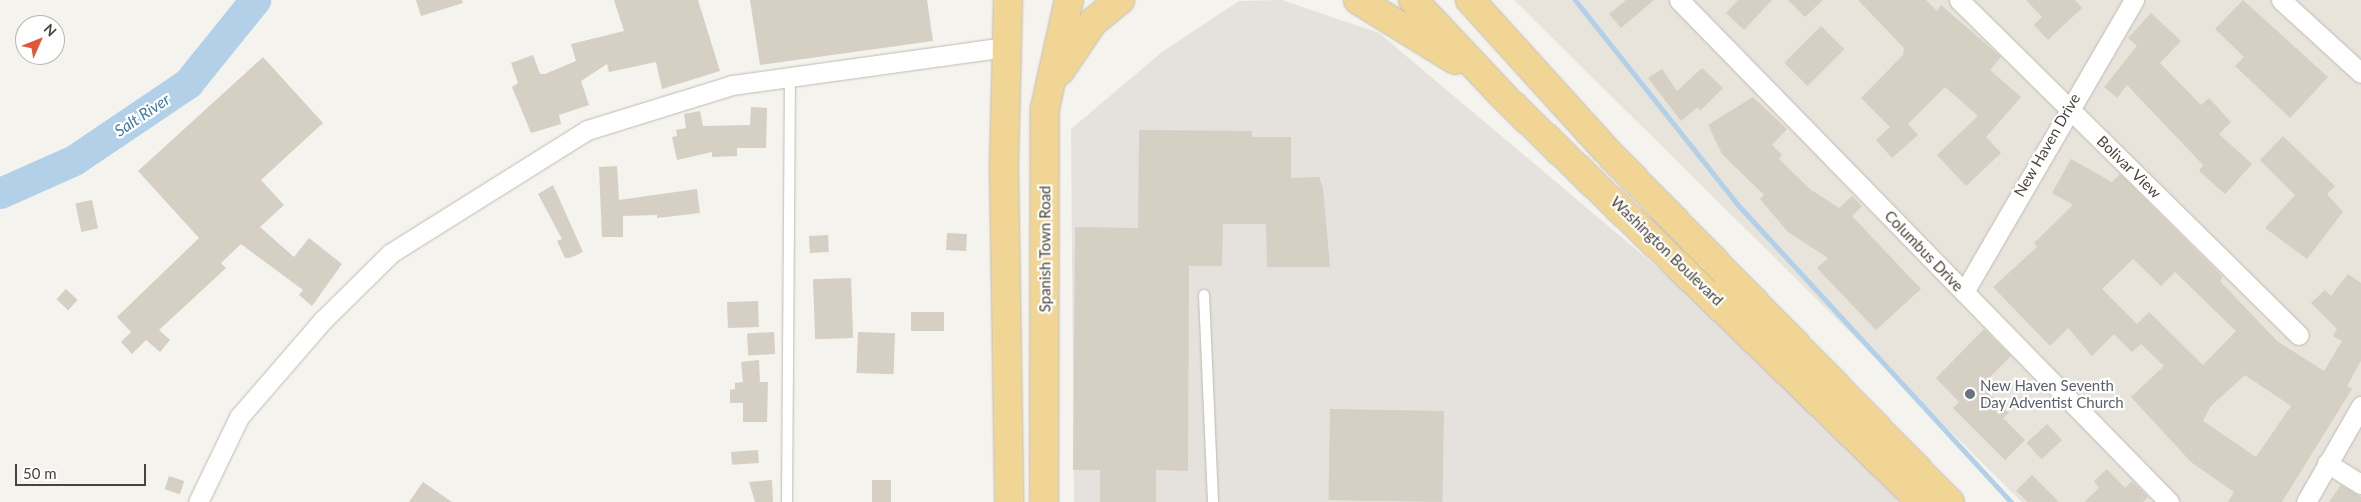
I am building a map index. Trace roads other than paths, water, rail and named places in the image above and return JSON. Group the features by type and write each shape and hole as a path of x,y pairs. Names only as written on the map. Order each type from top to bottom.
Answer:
{"highway":[{"path":"1008,0 1006,48 1009,502"},
{"name":"Spanish Town Road","path":"1044,502 1045,108 1054,81 1069,0"},
{"path":"1358,0 1504,97"},
{"name":"Washington Boulevard","path":"1414,0 1504,97 1922,502"},
{"name":"Washington Boulevard","path":"1470,0 1604,148 1950,502"},
{"path":"1054,81 1070,52 1110,5"}],"street":[{"name":"Columbus Drive","path":"1679,0 2169,502"},
{"name":"Bolivar View","path":"1959,0 2300,335"},
{"name":"New Haven Drive","path":"1964,292 2068,108 2134,0"},
{"path":"2281,0 2361,73"},
{"path":"198,502 239,416 323,320 392,252 587,130 732,86 1006,48"},
{"path":"2306,502 2361,406"},
{"path":"2327,463 2361,484"}],"lane":[{"path":"787,502 790,78"},
{"path":"1204,295 1213,502"}],"waterway":[{"name":"Salt River","path":"0,193 74,160 188,83 255,0"},
{"path":"1575,0 1737,204 2011,502"}],"place":[{"name":"New Haven Seventh Day Adventist Church","path":"1970,394"}]}
